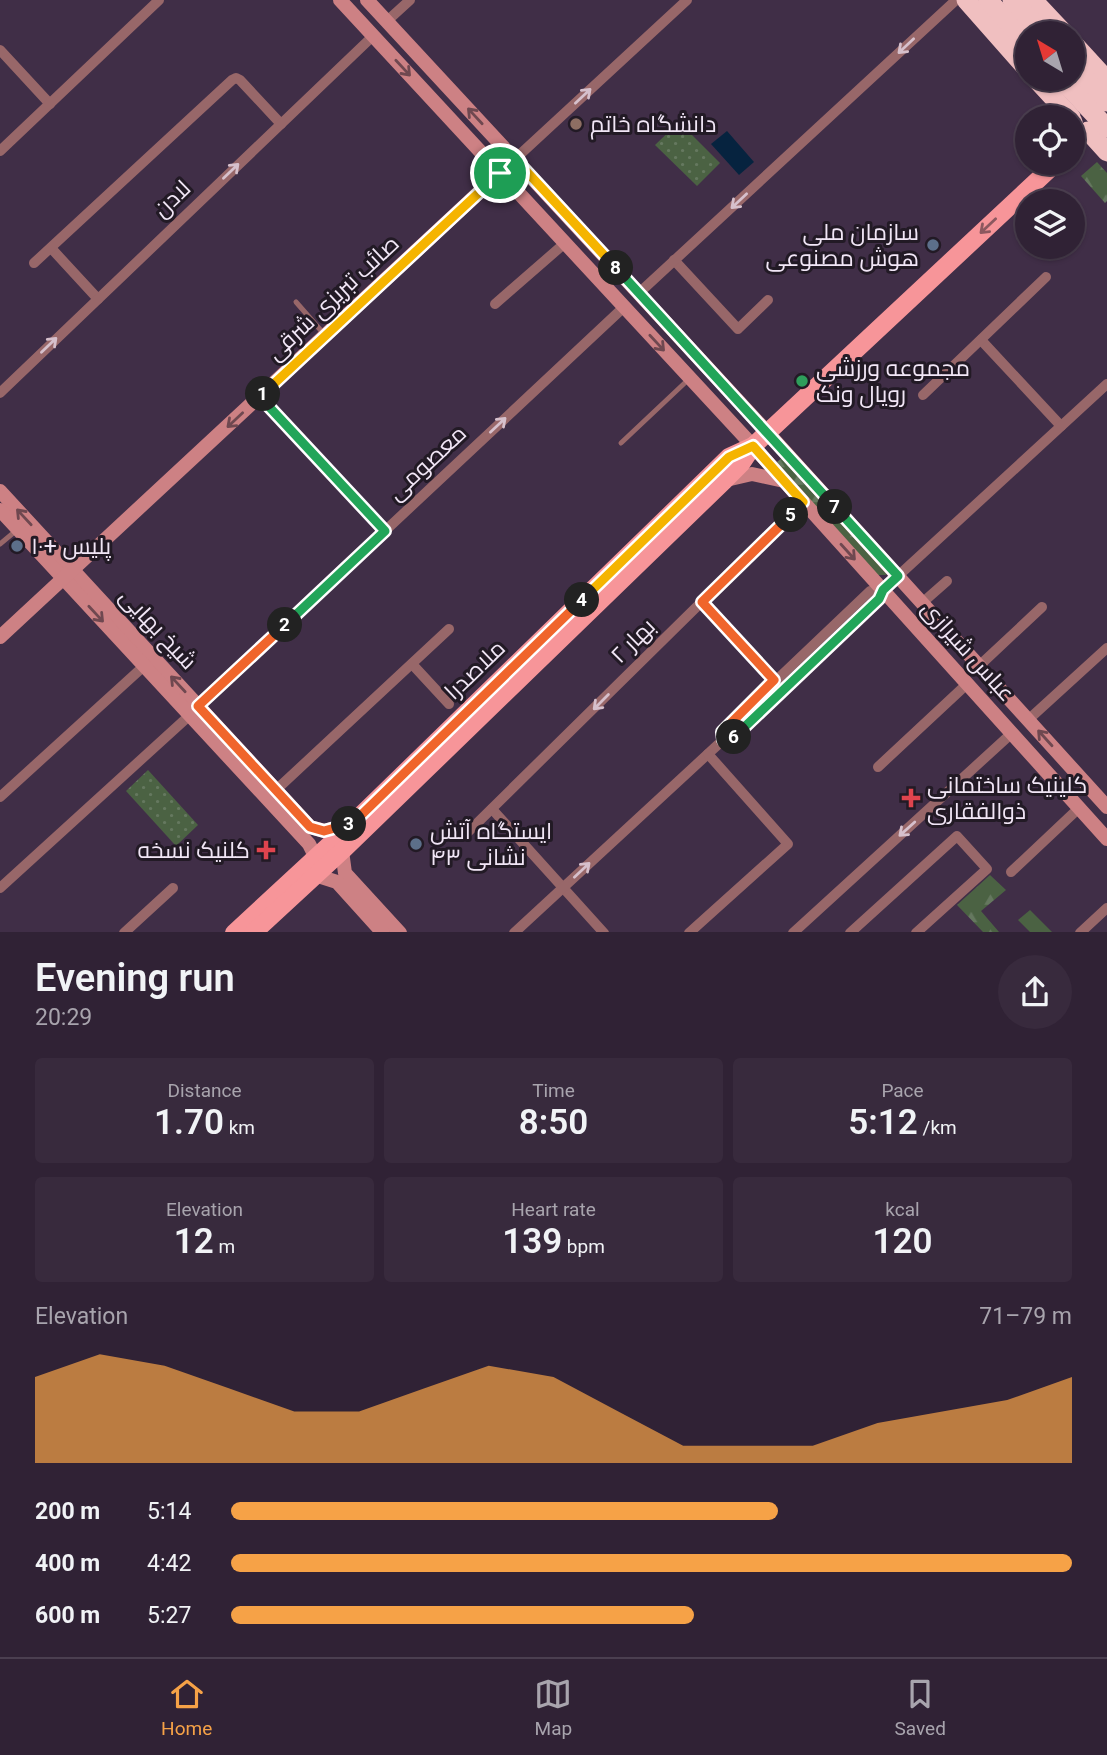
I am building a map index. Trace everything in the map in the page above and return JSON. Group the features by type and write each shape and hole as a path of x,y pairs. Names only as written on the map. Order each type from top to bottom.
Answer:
{"highway":[{"path":"966,0 1015,55"},
{"path":"988,0 1015,28"},
{"path":"1012,0 1032,21"},
{"path":"1037,4 1041,21"},
{"path":"1037,4 1053,21"},
{"path":"1002,40 1015,42"},
{"path":"1085,56 1107,80"},
{"path":"1085,78 1107,102"},
{"path":"1047,91 1060,105"},
{"path":"1085,136 1107,152"}],"main road":[{"name":"عباس شیرازی","path":"340,0 785,481 1107,839"},
{"name":"عباس شیرازی","path":"367,0 785,451 1107,807"},
{"path":"1085,132 1107,114"},
{"name":"صائب تبریزی شرقی","path":"0,637 515,159"},
{"name":"ملاصدرا","path":"235,932 317,872 342,857 741,464 753,446 1043,175"},
{"name":"ملاصدرا","path":"254,932 317,872 353,823 729,457 753,446"},
{"path":"771,466 774,454 785,451"},
{"path":"724,481 752,474 785,481"},
{"name":"شیخ بهایی","path":"0,491 144,666 194,711"},
{"name":"شیخ بهایی","path":"0,510 69,575 238,758 310,845"},
{"path":"883,590 898,576"},
{"name":"شیخ بهایی","path":"238,758 276,790 310,827 324,831"},
{"path":"353,823 324,831 310,845 317,872 337,881 382,932"},
{"path":"342,857 345,873 399,932"}],"street":[{"path":"0,151 159,0"},
{"path":"387,21 410,0"},
{"path":"515,159 687,0"},
{"path":"639,293 956,0"},
{"name":"لادن","path":"0,393 373,36"},
{"path":"0,50 50,104"},
{"path":"34,263 232,80 240,80 281,124"},
{"path":"495,304 565,243"},
{"path":"51,248 98,299"},
{"path":"674,260 738,329 768,300"},
{"path":"923,395 1046,277"},
{"name":"معصومی","path":"0,888 194,711 624,307"},
{"path":"981,340 1061,426"},
{"path":"898,576 1107,384"},
{"path":"260,397 385,531"},
{"name":"بهار ۲","path":"466,834 803,502"},
{"path":"922,603 947,581"},
{"path":"515,932 723,740 731,739 879,599 883,590 870,591 774,680 722,732 723,740"},
{"path":"702,602 783,690"},
{"path":"979,666 1042,607"},
{"path":"276,790 449,629"},
{"path":"1028,720 1107,648"},
{"path":"412,664 449,704"},
{"path":"0,797 144,666"},
{"path":"878,767 967,684"},
{"path":"796,932 1012,733"},
{"path":"690,932 788,844 708,754"},
{"path":"1011,872 1079,808"},
{"path":"492,809 603,932"},
{"path":"851,932 957,836 987,869 917,932"},
{"path":"125,932 173,888"},
{"path":"1081,932 1107,908"}],"lane":[{"path":"296,302 326,336"},
{"path":"621,443 690,378"},
{"path":"0,544 18,529"}],"green space":[{"path":"679,122 720,163 697,186 655,145"},
{"path":"1097,162 1107,173 1105,203 1081,176"},
{"path":"783,457 886,570 886,575 877,575 780,467 777,462"},
{"path":"148,770 198,825 176,846 126,791"},
{"path":"990,875 1006,890 981,911 999,932 983,932 957,905"},
{"path":"1030,910 1052,932 1030,932 1018,920"}],"water":[{"path":"727,131 754,162 739,175 711,144"}],"place":[{"name":"دانشگاه خاتم","path":"576,124"},
{"name":"سازمان ملی هوش مصنوعی","path":"933,245"},
{"name":"مجموعه ورزشی رویال ونک","path":"802,381"},
{"name":"پلیس +۱۰","path":"17,546"},
{"name":"کلینیک ساختمانی ذوالفقاری","path":"911,798"},
{"name":"ایستگاه آتش نشانی ۴۳","path":"416,844"},
{"name":"کلنیک نسخه","path":"266,850"}],"route":[{"path":"515,159 898,576 883,590 879,599 731,739 723,740 722,732 774,680 702,602 803,502 753,446 729,457 353,823 327,831 316,830 310,827 198,706 385,531 260,397 500,173 515,159"}]}
